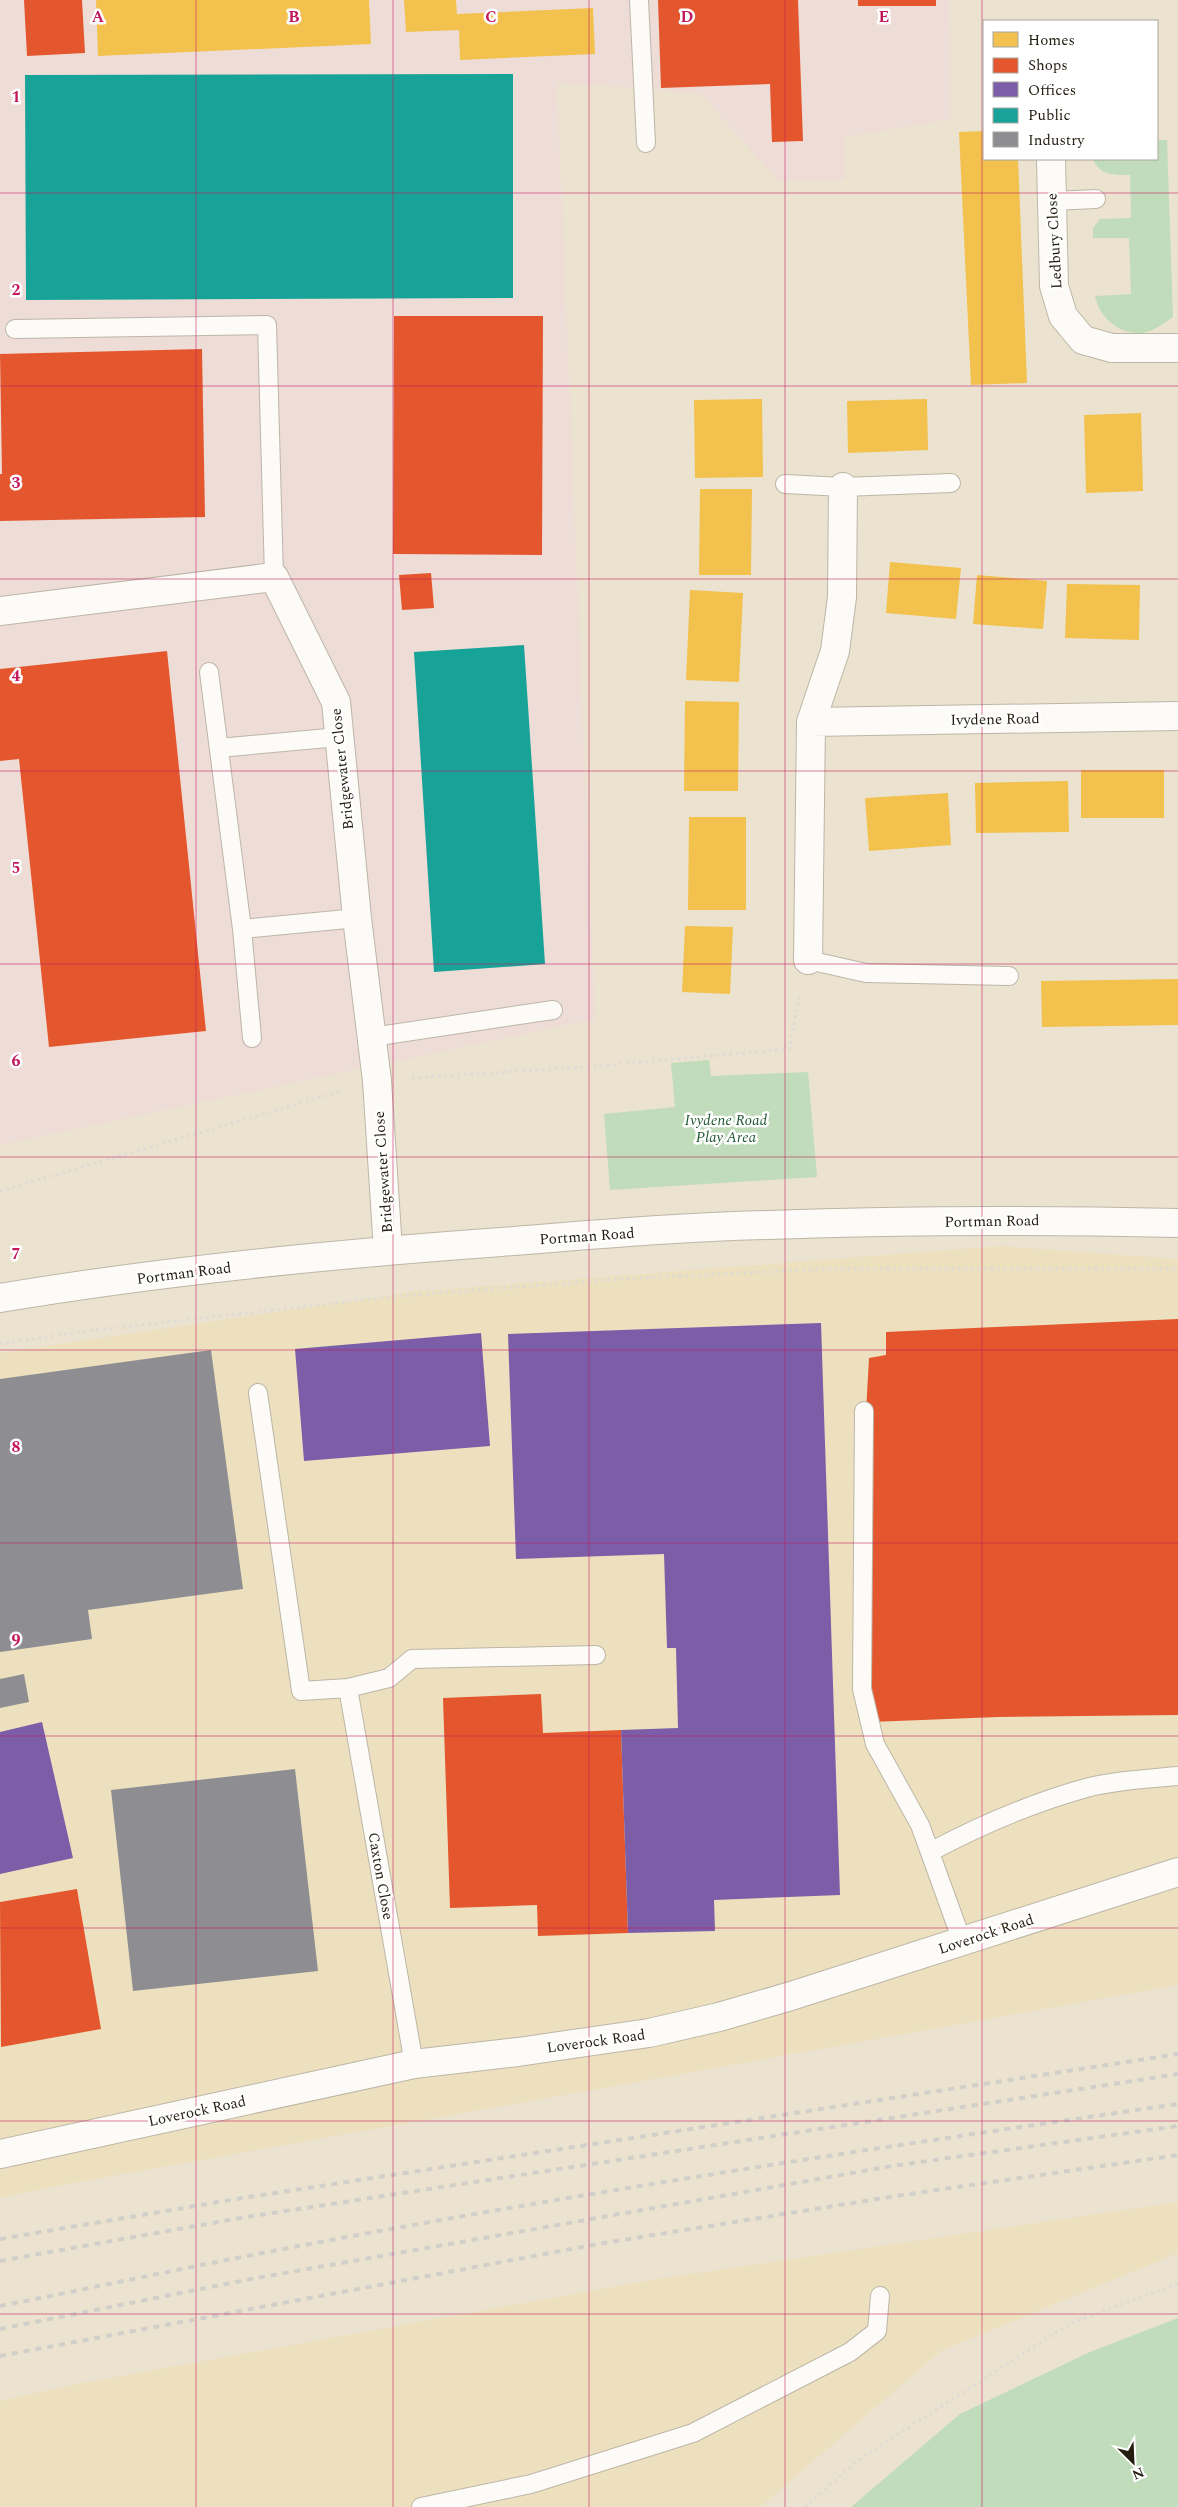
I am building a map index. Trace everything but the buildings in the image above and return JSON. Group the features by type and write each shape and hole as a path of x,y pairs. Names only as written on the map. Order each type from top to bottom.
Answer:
{"street":[{"name":"Ledbury Close","path":"1051,160 1054,286 1063,316 1083,340 1112,348 1178,348"},
{"path":"808,960 811,722 835,651 842,597 843,487"},
{"path":"0,611 274,577"},
{"name":"Bridgewater Close","path":"274,577 336,702 357,918 377,1081 388,1250"},
{"name":"Ivydene Road","path":"811,722 1178,716"},
{"name":"Portman Road","path":"0,1298 223,1268 388,1250 767,1224 1040,1220 1178,1223"},
{"name":"Loverock Road","path":"0,2154 414,2064 518,2052 650,2033 719,2017 782,1999 1178,1872"}],"lane":[{"path":"639,0 646,143"},
{"path":"1052,201 1096,199"},
{"path":"14,329 267,325 274,577"},
{"path":"786,484 843,487 951,483"},
{"path":"209,672 242,929 252,1038"},
{"path":"219,748 339,737"},
{"path":"242,929 357,918"},
{"path":"808,960 866,974 1008,976"},
{"path":"372,1036 553,1010"},
{"path":"258,1393 301,1691 348,1688 389,1678 412,1659 596,1655"},
{"path":"864,1411 862,1689 876,1744 920,1825 962,1941"},
{"name":"Caxton Close","path":"348,1688 414,2064"},
{"path":"930,1852 963,1834 1012,1814 1087,1788 1178,1776"},
{"path":"421,2507 531,2484 693,2433 850,2352 877,2331 880,2296"}],"path":[{"path":"0,1191 377,1081 598,1066 789,1049 794,1024"},
{"path":"0,1344 86,1331 399,1296 620,1279 824,1269 1178,1269"},
{"path":"805,2507 858,2460 1071,2323 1178,2284"}],"shaded area":[{"path":"0,0 950,0 951,119 843,137 845,180 778,181 702,95 656,89 557,83 595,1019 0,1145"},
{"path":"1000,1246 1178,1259 1178,1985 56,2186 0,2198 0,1353 411,1292"},
{"path":"1178,2202 1178,2253 941,2351 760,2507 0,2507 0,2401 77,2384 651,2280"}],"green space":[{"path":"1158,140 1167,140 1173,317 1150,331 1134,333 1118,328 1111,323 1097,304 1095,296 1131,294 1129,238 1093,238 1093,228 1100,219 1131,218 1130,175 1104,172 1094,160 1158,160"},
{"name":"Ivydene Road Play Area","path":"709,1060 711,1076 808,1072 817,1177 610,1190 604,1114 675,1107 671,1063"},
{"path":"1178,2318 1178,2507 851,2507 960,2414 1090,2352"}],"railway":[{"path":"0,2239 236,2199 1178,2054"},
{"path":"0,2261 240,2218 1178,2074"},
{"path":"0,2306 247,2256 595,2193 945,2138 1178,2104"},
{"path":"0,2329 251,2279 892,2166 1178,2126"},
{"path":"0,2356 598,2244 896,2196 1178,2155"}]}
